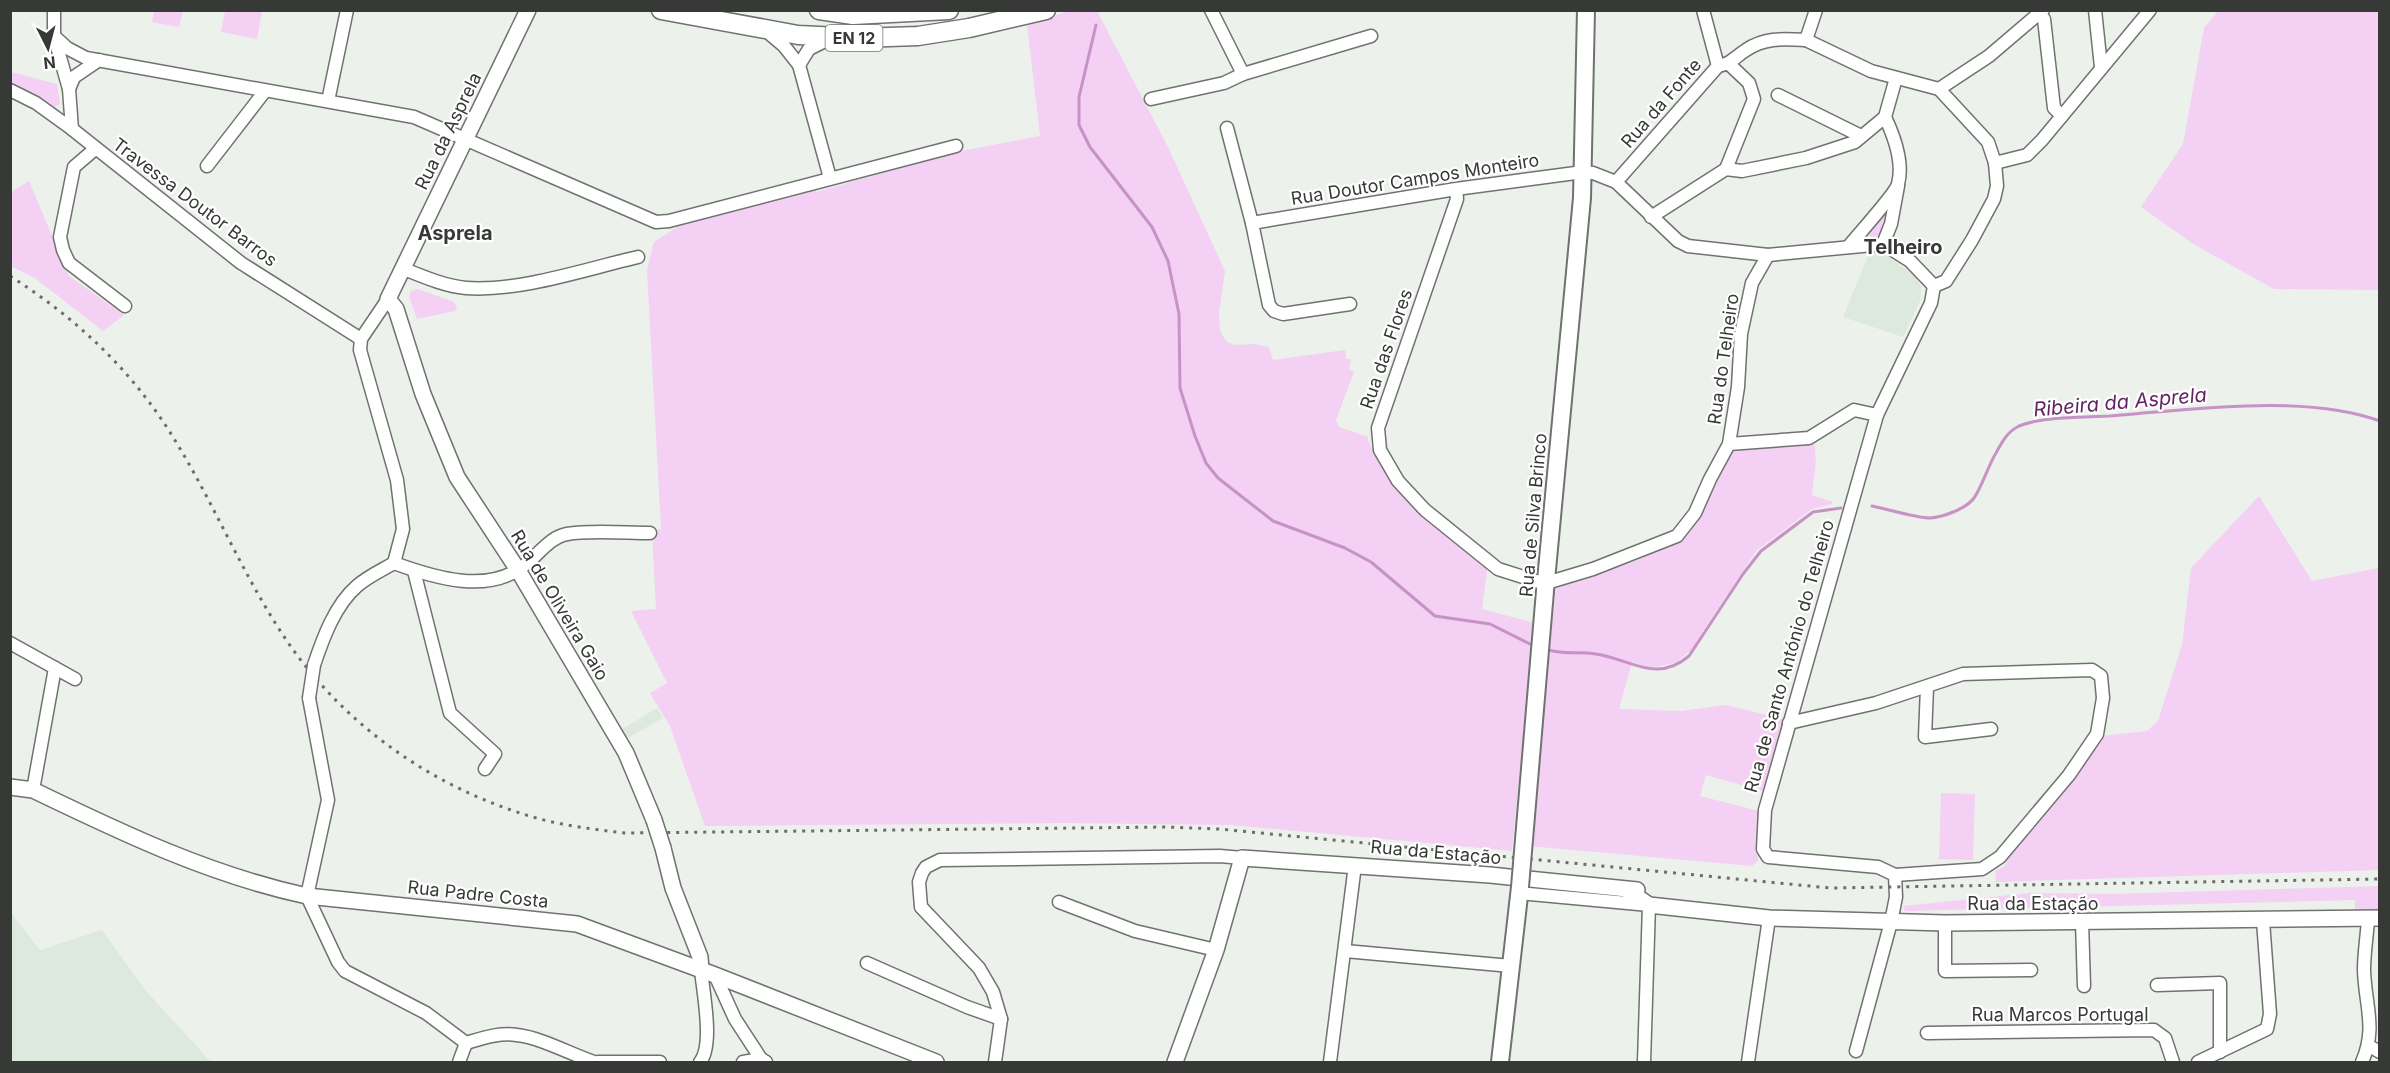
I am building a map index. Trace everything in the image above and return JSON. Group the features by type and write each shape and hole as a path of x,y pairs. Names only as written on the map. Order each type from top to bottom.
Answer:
{"main road":[{"name":"EN 12","path":"661,10 765,30 835,37 918,36 969,28 1046,10"},
{"name":"EN 12","path":"819,10 847,13 949,10"},
{"name":"Rua de Silva Brinco","path":"1500,1062 1520,890 1583,172 1586,10"}],"street":[{"path":"54,10 54,36 69,88 72,129"},
{"path":"328,101 347,10"},
{"name":"Rua da Asprela","path":"388,299 528,10"},
{"path":"1211,10 1243,74"},
{"path":"1652,217 1726,169 1754,99 1749,83 1723,65 1703,10"},
{"path":"1583,172 1593,173 1616,182 1678,241 1688,246 1768,255 1883,243 1940,284 1972,240 1994,199 1997,186 1995,163 1988,142 1939,90 1914,81 1871,71 1806,40 1816,10"},
{"path":"2095,10 2101,68"},
{"path":"1995,163 2027,154 2062,116 2150,10"},
{"path":"2043,15 2054,108 2062,116"},
{"path":"1939,90 2043,15"},
{"path":"765,30 784,46 800,65 830,178"},
{"path":"54,36 77,54 99,60 414,117 656,222 669,221 956,146"},
{"path":"1151,99 1224,83 1243,74 1371,36"},
{"path":"800,65 809,50 818,43 835,37"},
{"name":"Rua da Fonte","path":"1616,182 1723,65 1747,48 1762,41 1806,40"},
{"path":"69,88 74,77 99,60"},
{"path":"1726,169 1743,171 1769,168 1855,142 1885,117 1896,78"},
{"name":"Travessa Doutor Barros","path":"10,90 36,103 72,129 240,263 362,339"},
{"path":"207,166 265,90"},
{"path":"1778,95 1861,136"},
{"path":"1883,243 1891,224 1898,186 1899,161 1892,132 1885,117"},
{"path":"1227,128 1252,223 1269,305 1274,311 1283,314 1350,304"},
{"path":"95,149 74,166 60,237 69,263 125,306"},
{"name":"Rua Doutor Campos Monteiro","path":"1252,223 1456,189 1583,172"},
{"path":"1849,246 1898,186"},
{"name":"Rua das Flores","path":"1456,189 1457,199 1378,428 1380,450 1398,481 1412,497 1474,551 1498,569 1545,586"},
{"name":"Rua do Telheiro","path":"1545,586 1677,536 1695,513 1710,478 1729,444 1745,314 1752,283 1768,255"},
{"path":"404,269 439,282 464,288 484,288 531,282 638,257"},
{"name":"Rua de Santo António do Telheiro","path":"1895,875 1878,867 1768,857 1763,849 1765,810 1877,415 1940,284"},
{"path":"388,299 362,339 361,355 397,480 403,529 394,563 357,586 348,597 325,631 314,665 309,698 328,800 307,896 338,962 345,971 426,1013 466,1043"},
{"name":"Rua de Oliveira Gaio","path":"388,299 396,309 423,394 457,477 518,570 627,753 654,820 673,888 708,972 707,1038 705,1057 700,1062"},
{"path":"1729,444 1809,438 1854,410 1877,415"},
{"path":"394,563 414,571 454,581 482,581 509,576 550,541 565,534 650,533"},
{"path":"414,571 450,713 495,754 486,769"},
{"path":"10,643 75,679"},
{"path":"33,790 55,668"},
{"path":"1789,723 1876,704 1963,674 2092,670 2101,675 2103,698 2097,734 2069,775 2000,857 1982,869 1895,875 1896,897 1891,922 1856,1051"},
{"path":"1927,687 1925,737 1991,729"},
{"name":"Rua Padre Costa","path":"10,787 33,790 177,857 231,877 307,896 577,924 708,972 936,1062"},
{"path":"995,1062 1001,1019 993,992 979,968 921,907 919,882 927,867 940,860 1220,856 1242,858 1216,950 1175,1062"},
{"name":"Rua da Estação","path":"1242,858 1355,864 1638,890 1688,910"},
{"path":"1330,1062 1355,864"},
{"name":"Rua da Estação","path":"1520,890 1768,918 1945,923 2374,919"},
{"name":"Rua da Estação","path":"1627,890 1649,905"},
{"path":"1059,902 1135,931 1216,950"},
{"path":"1644,1062 1649,905"},
{"path":"1748,1062 1768,918"},
{"path":"2362,1062 2374,1049 2364,970 2374,919"},
{"path":"2199,1062 2267,1029 2270,1014 2263,921"},
{"path":"2082,922 2084,986"},
{"path":"1945,923 1945,971 2031,970"},
{"path":"674,959 692,935"},
{"path":"1345,951 1511,966"},
{"path":"867,963 967,1007 1001,1019"},
{"path":"708,972 735,1019 764,1060 743,1062"},
{"path":"2157,986 2220,983 2220,1052"},
{"name":"Rua Marcos Portugal","path":"1927,1033 2154,1030 2165,1038 2173,1062"},
{"path":"466,1043 489,1036 516,1035 534,1039 596,1062 660,1062"},
{"path":"459,1062 466,1043"}],"shaded area":[{"path":"2219,10 2379,11 2379,290 2274,289 2195,245 2141,207 2183,144 2204,28"},
{"path":"154,11 183,11 179,27 152,22"},
{"path":"225,11 262,11 257,39 221,32"},
{"path":"1069,11 1097,11 1167,145 1225,271 1219,313 1220,331 1226,341 1234,345 1254,344 1269,347 1273,360 1345,350 1346,359 1351,359 1349,369 1354,372 1336,420 1339,427 1368,437 1392,486 1488,564 1482,609 1534,623 1512,851 1231,825 1063,823 705,826 670,726 650,693 667,683 631,611 656,609 652,530 661,529 647,270 654,242 685,222 815,188 816,192 961,151 1040,136 1027,24"},
{"path":"11,72 57,84 60,104 55,107 11,82"},
{"path":"29,181 69,276 124,315 103,331 35,278 11,266 11,192"},
{"path":"1886,214 1887,221 1882,234 1870,241 1862,240 1861,238 1882,215"},
{"path":"1878,250 1915,276 1921,287 1920,301 1903,337 1843,317 1870,251"},
{"path":"418,289 454,302 457,308 455,311 417,319 409,296 411,291"},
{"path":"1814,439 1816,461 1812,495 1833,502 1832,504 1812,509 1756,551 1693,649 1675,663 1650,668 1632,662 1619,709 1681,711 1726,705 1783,719 1766,792 1706,775 1700,796 1759,811 1758,861 1752,866 1528,846 1556,587 1636,561 1681,539 1731,447"},
{"path":"2259,496 2312,581 2379,568 2379,870 1996,882 1995,871 2005,866 2011,851 2101,736 2147,731 2158,721 2182,645 2191,568"},
{"path":"657,708 663,718 624,740 619,731"},
{"path":"1941,793 1975,794 1973,860 1939,859"},
{"path":"2380,886 2379,912 2355,913 2355,900 1905,911 1903,906 2030,893 2112,894"},
{"path":"11,913 40,950 102,930 145,990 211,1062 11,1062"}],"waterway":[{"name":"Ribeira da Asprela","path":"1096,25 1079,97 1079,125 1090,147 1152,227 1168,261 1179,314 1180,388 1206,463 1218,478 1273,521 1345,548 1371,562 1435,616 1490,624 1532,645"},
{"name":"Ribeira da Asprela","path":"1872,506 1924,518 1941,516 1960,509 1974,498 1993,458 2008,434 2019,426 2039,421 2246,406 2317,408 2350,412 2380,421"},
{"name":"Ribeira da Asprela","path":"1549,650 1596,654 1654,669 1677,664 1689,656 1743,574 1761,551 1813,512 1841,508"}],"railway":[{"path":"10,276 55,308 96,343 150,403 182,451 265,607 303,664 329,693 356,720 418,766 487,801 548,821 625,833 1166,827 1219,829 1830,888 2380,879"}],"district":[{"name":"Asprela","path":"455,233"},
{"name":"Telheiro","path":"1903,247"}]}
